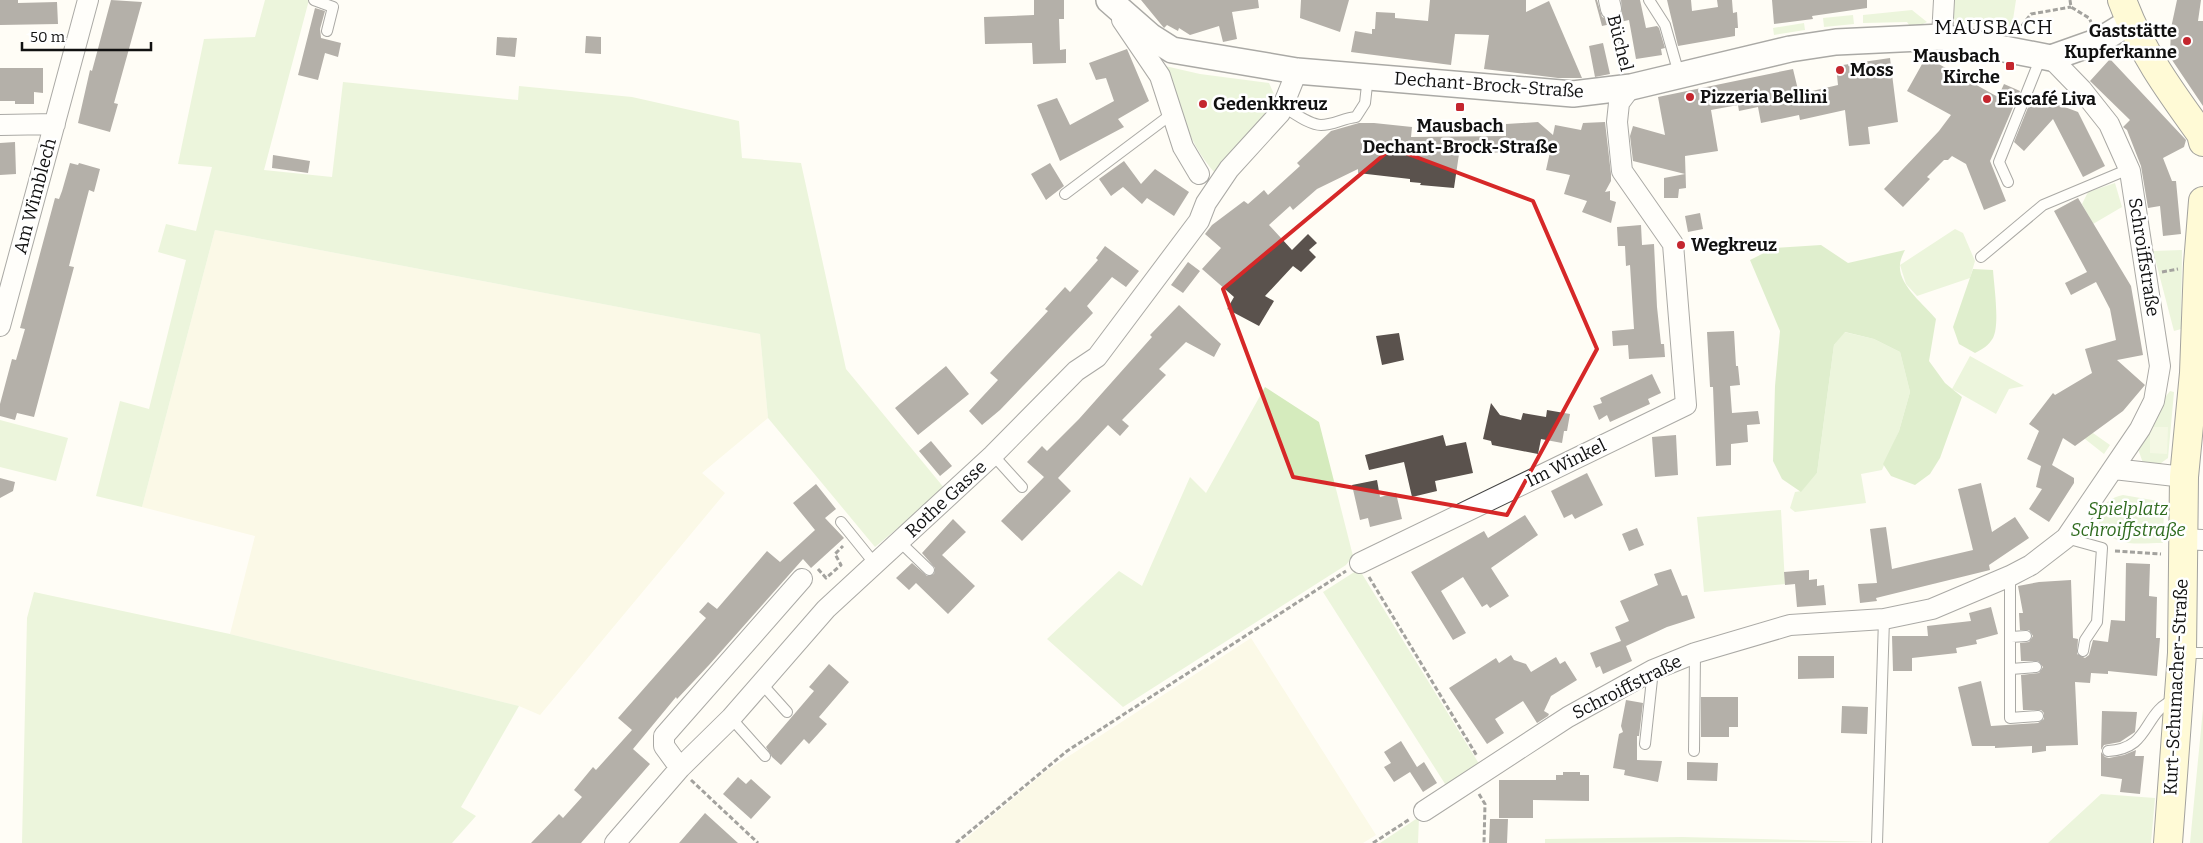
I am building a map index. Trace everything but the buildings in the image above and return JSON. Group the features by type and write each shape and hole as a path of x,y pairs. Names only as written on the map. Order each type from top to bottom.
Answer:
{"main road":[{"path":"2126,11 2156,70 2199,129"},
{"name":"Kurt-Schumacher-Straße","path":"2168,843 2179,698 2192,653 2189,545 2184,477 2194,374 2198,264 2203,201"}],"street":[{"name":"Am Wimblech","path":"0,326 88,0"},
{"name":"Dechant-Brock-Straße","path":"1108,0 1150,36 1172,50 1297,71 1574,94 1631,87 1790,49 1827,43 1942,38 1996,46 2046,58"},
{"name":"Dechant-Brock-Straße","path":"1108,0 1160,76 1183,147 1200,174"},
{"path":"1942,38 1944,0"},
{"path":"2046,58 2099,41 2126,11"},
{"name":"Schroiffstraße","path":"1419,814 1568,717 1654,670 1695,653 1790,626 1884,619 1932,609 2010,576 2031,565 2066,538 2140,429 2154,401 2160,366 2129,169 2110,124 2082,90 2046,58"},
{"path":"1282,106 1297,71"},
{"name":"Im Winkel","path":"1360,562 1686,405 1673,244 1622,171 1617,122 1619,103 1631,87"},
{"name":"Rothe Gasse","path":"614,843 680,768 731,718 826,609 994,455 1076,371 1097,357 1199,220 1229,169 1280,113 1282,106"},
{"name":"Am Wimblech","path":"0,125 55,124"},
{"path":"2114,469 2184,477"},
{"path":"680,768 664,746 664,736 810,574"}],"lane":[{"path":"314,0 333,7 327,31"},
{"path":"1649,0 1664,25 1679,74"},
{"path":"2008,182 1999,162 2046,58"},
{"path":"1282,106 1314,124 1321,125 1344,118 1356,117 1361,112 1365,103 1368,76"},
{"path":"1065,194 1172,113"},
{"path":"1981,257 2043,205 2129,169"},
{"path":"994,455 1022,487"},
{"path":"841,522 875,564"},
{"path":"2066,538 2102,548 2097,622 2085,640 2083,651"},
{"path":"900,542 929,570"},
{"path":"2010,576 2010,718 2038,716"},
{"path":"1877,843 1884,619"},
{"path":"2011,637 2026,636"},
{"path":"1694,751 1695,653"},
{"path":"2011,669 2036,667"},
{"path":"1645,744 1654,670"},
{"path":"761,684 787,712"},
{"path":"2108,751 2122,750 2133,745 2166,703 2179,698"},
{"path":"731,718 765,756"}],"path":[{"path":"2070,0 2070,7"},
{"name":"Büchel","path":"1610,5 1631,87"},
{"path":"2024,22 2031,14 2070,7 2089,18 2099,41"},
{"path":"2147,276 2198,264"},
{"path":"810,574 826,578 842,565 835,554 853,537"},
{"path":"2102,548 2119,552 2189,545"},
{"path":"956,843 1067,751 1360,562 1479,776 1485,804 1484,843"},
{"path":"680,768 706,796 758,843"},
{"path":"1372,843 1419,814"}],"highlighted area":[{"path":"1392,148 1533,201 1597,349 1507,515 1293,477 1223,289"}],"shaded area":[{"path":"215,230 760,334 768,418 702,473 725,493 540,715 519,706 230,634 255,536 142,507"},
{"path":"1251,638 1376,835 1363,843 961,843 1046,771"}],"green space":[{"path":"265,0 309,0 264,170 332,177 343,82 518,100 519,86 632,97 739,121 742,158 801,163 846,369 945,489 875,547 768,418 760,334 215,230 142,507 96,496 120,401 149,409 186,260 158,252 166,224 196,231 212,167 178,164 204,39 255,37"},
{"path":"1949,0 2016,0 2012,26 1958,23 1954,19"},
{"path":"1912,10 1927,22 1912,29 1907,22 1863,23 1863,15"},
{"path":"1853,15 1854,24 1824,27 1823,18"},
{"path":"1804,23 1805,30 1774,35 1773,28"},
{"path":"1165,66 1200,74 1269,83 1274,94 1266,102 1266,113 1214,172 1190,135"},
{"path":"2115,183 2122,207 2093,224 2082,204 2088,192"},
{"path":"1955,229 1963,233 1975,261 1970,278 1917,296 1906,284 1900,265"},
{"path":"1821,245 1848,263 1905,250 1900,265 1903,280 1936,319 1929,361 1945,383 1962,397 1940,458 1930,474 1915,485 1891,476 1883,464 1899,431 1910,392 1900,352 1874,339 1845,332 1834,345 1817,473 1801,492 1782,479 1773,461 1775,386 1780,331 1750,260 1774,248"},
{"path":"2182,250 2181,329 2174,331 2153,251"},
{"path":"1973,269 1993,270 1996,315 1993,338 1985,347 1975,353 1959,344 1953,327"},
{"path":"1844,332 1874,339 1900,352 1910,392 1899,431 1882,470 1861,474 1866,503 1795,512 1790,508 1795,492 1801,491 1817,473 1834,345"},
{"path":"1970,356 2024,386 2009,389 1996,414 1952,389"},
{"path":"1265,387 1319,422 1353,556 1346,565 1123,707 1047,639 1119,571 1142,586 1190,477 1206,493"},
{"path":"2170,391 2174,392 2168,458 2157,466 2143,463 2137,446 2148,419"},
{"path":"0,420 68,438 56,481 0,467"},
{"path":"2083,426 2110,445 2104,454 2080,435"},
{"path":"2150,427 2168,427 2167,454 2150,453"},
{"name":"Spielplatz Schroiffstraße","path":"2123,495 2158,501 2164,506 2163,543 2128,543 2106,534 2099,527 2101,510 2107,502"},
{"path":"1781,510 1785,584 1704,592 1697,517"},
{"path":"1359,569 1481,767 1447,787 1323,592"},
{"path":"34,592 230,634 519,706 461,807 476,816 452,843 22,843 27,618"},
{"path":"2203,709 2203,843 2190,843"},
{"path":"2101,794 2155,798 2151,843 2048,843"},
{"path":"1419,817 1418,843 1380,843"},
{"path":"1682,837 1874,842 1545,843 1545,839"}],"place":[{"name":"Gaststätte Kupferkanne","path":"2187,41"},
{"name":"Mausbach Kirche","path":"2010,66"},
{"name":"Moss","path":"1840,70"},
{"name":"Pizzeria Bellini","path":"1690,97"},
{"name":"Eiscafé Liva","path":"1987,99"},
{"name":"Gedenkkreuz","path":"1203,104"},
{"name":"Mausbach Dechant-Brock-Straße","path":"1460,107"},
{"name":"Wegkreuz","path":"1681,245"}],"district":[{"name":"MAUSBACH","path":"1994,27"}]}
